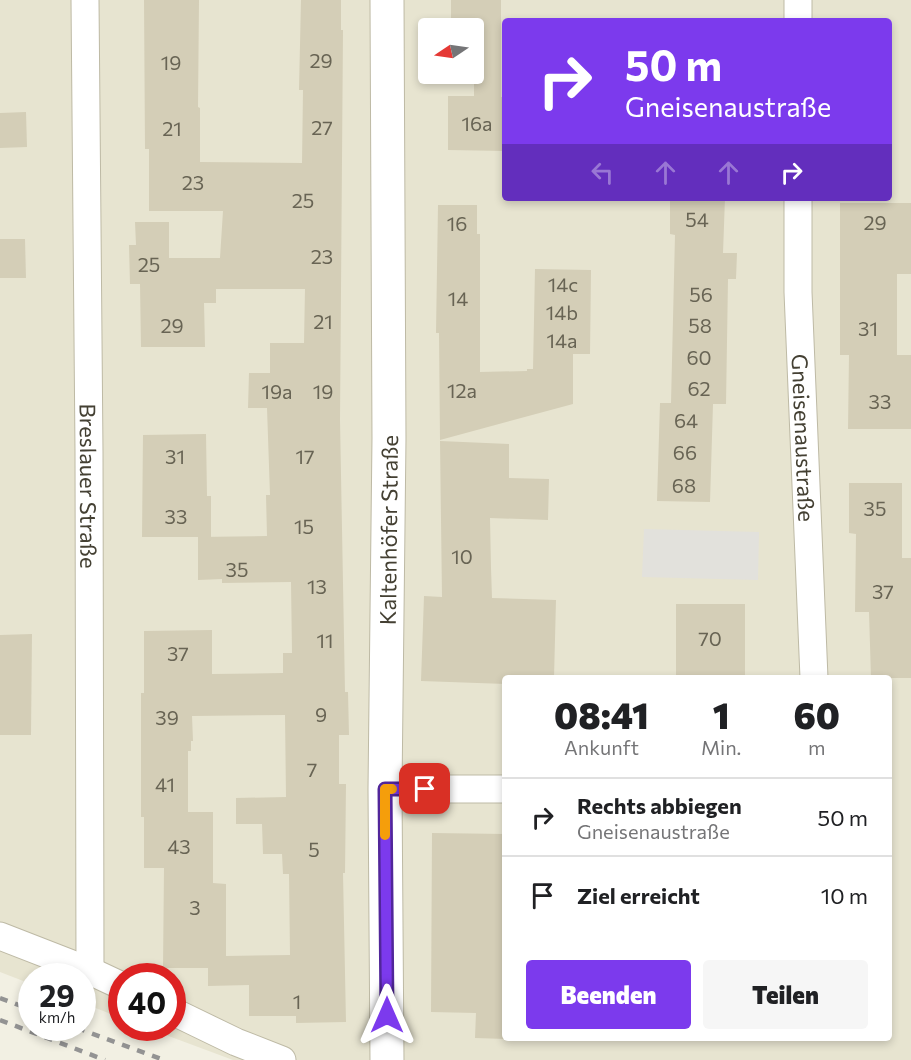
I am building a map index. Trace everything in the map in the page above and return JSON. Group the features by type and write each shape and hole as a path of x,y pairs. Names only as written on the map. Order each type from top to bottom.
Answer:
{"street":[{"name":"Breslauer Straße","path":"85,0 90,963"},
{"name":"Kaltenhöfer Straße","path":"387,0 389,438 385,789 387,1060"},
{"path":"798,0 798,18"},
{"name":"Gneisenaustraße","path":"798,201 798,292 814,675"},
{"path":"385,789 502,789"},
{"path":"0,936 69,963"},
{"path":"186,1018 236,1042 282,1060"}],"shaded area":[{"path":"0,0 911,0 911,1060 233,1060 182,1041 186,1041 186,963 108,963 108,1013 96,1008 96,963 18,963 18,979 0,972"},
{"path":"644,529 759,532 758,580 642,577"}],"building":[{"path":"144,0 199,0 200,162 302,163 303,90 299,90 301,0 341,0 341,30 343,30 340,420 345,692 348,692 349,735 339,735 339,784 346,784 345,873 343,873 346,1022 296,1023 296,1016 249,1016 249,985 208,986 208,968 186,968 186,963 163,963 164,868 144,868 144,817 141,817 141,693 144,693 144,631 212,630 212,674 283,673 283,653 292,653 291,582 222,583 222,579 198,580 198,537 267,536 266,495 270,495 267,408 248,408 249,373 270,373 270,343 304,343 305,289 216,289 216,303 204,303 205,347 141,347 140,284 130,284 129,245 136,245 135,222 169,222 169,258 220,258 223,211 149,211 149,149 145,149","holes":["285,715 286,797 236,798 236,824 262,824 263,854 282,854 283,874 289,874 290,955 226,956 226,884 213,883 213,812 188,812 188,751 191,751 191,741 193,741 192,716"]},
{"path":"451,0 501,0 502,151 448,150 448,96 474,96 474,84 484,84 484,18 451,18"},
{"path":"26,112 27,147 0,148 0,113"},
{"path":"670,201 725,201 723,253 737,253 736,279 728,279 726,404 713,404 710,502 657,501 660,403 671,403 675,235 670,234"},
{"path":"840,203 911,203 911,274 897,274 897,355 911,355 911,429 848,429 849,355 840,355"},
{"path":"438,205 477,205 477,234 480,234 480,372 533,369 535,269 591,270 590,354 573,354 573,404 440,440 439,333 436,333"},
{"path":"0,239 25,239 26,278 0,278"},
{"path":"206,434 207,496 211,496 211,537 142,537 143,435"},
{"path":"440,441 509,444 509,478 549,479 548,520 490,518 492,598 556,600 554,675 502,675 502,684 421,681 424,596 442,597"},
{"path":"849,483 902,483 902,558 911,558 911,678 871,675 869,612 855,612 856,534 849,533"},
{"path":"676,604 745,604 745,675 676,675"},
{"path":"32,634 31,735 0,735 0,635"},
{"path":"432,833 502,834 502,1039 475,1038 476,1013 431,1012"}],"railway":[{"path":"0,998 18,1005"},
{"path":"0,1020 105,1060"},
{"path":"96,1035 164,1060"}],"slow traffic":[{"path":"385,835 385,789 392,789"}],"route":[{"path":"387,1015 385,789 425,789"}]}
